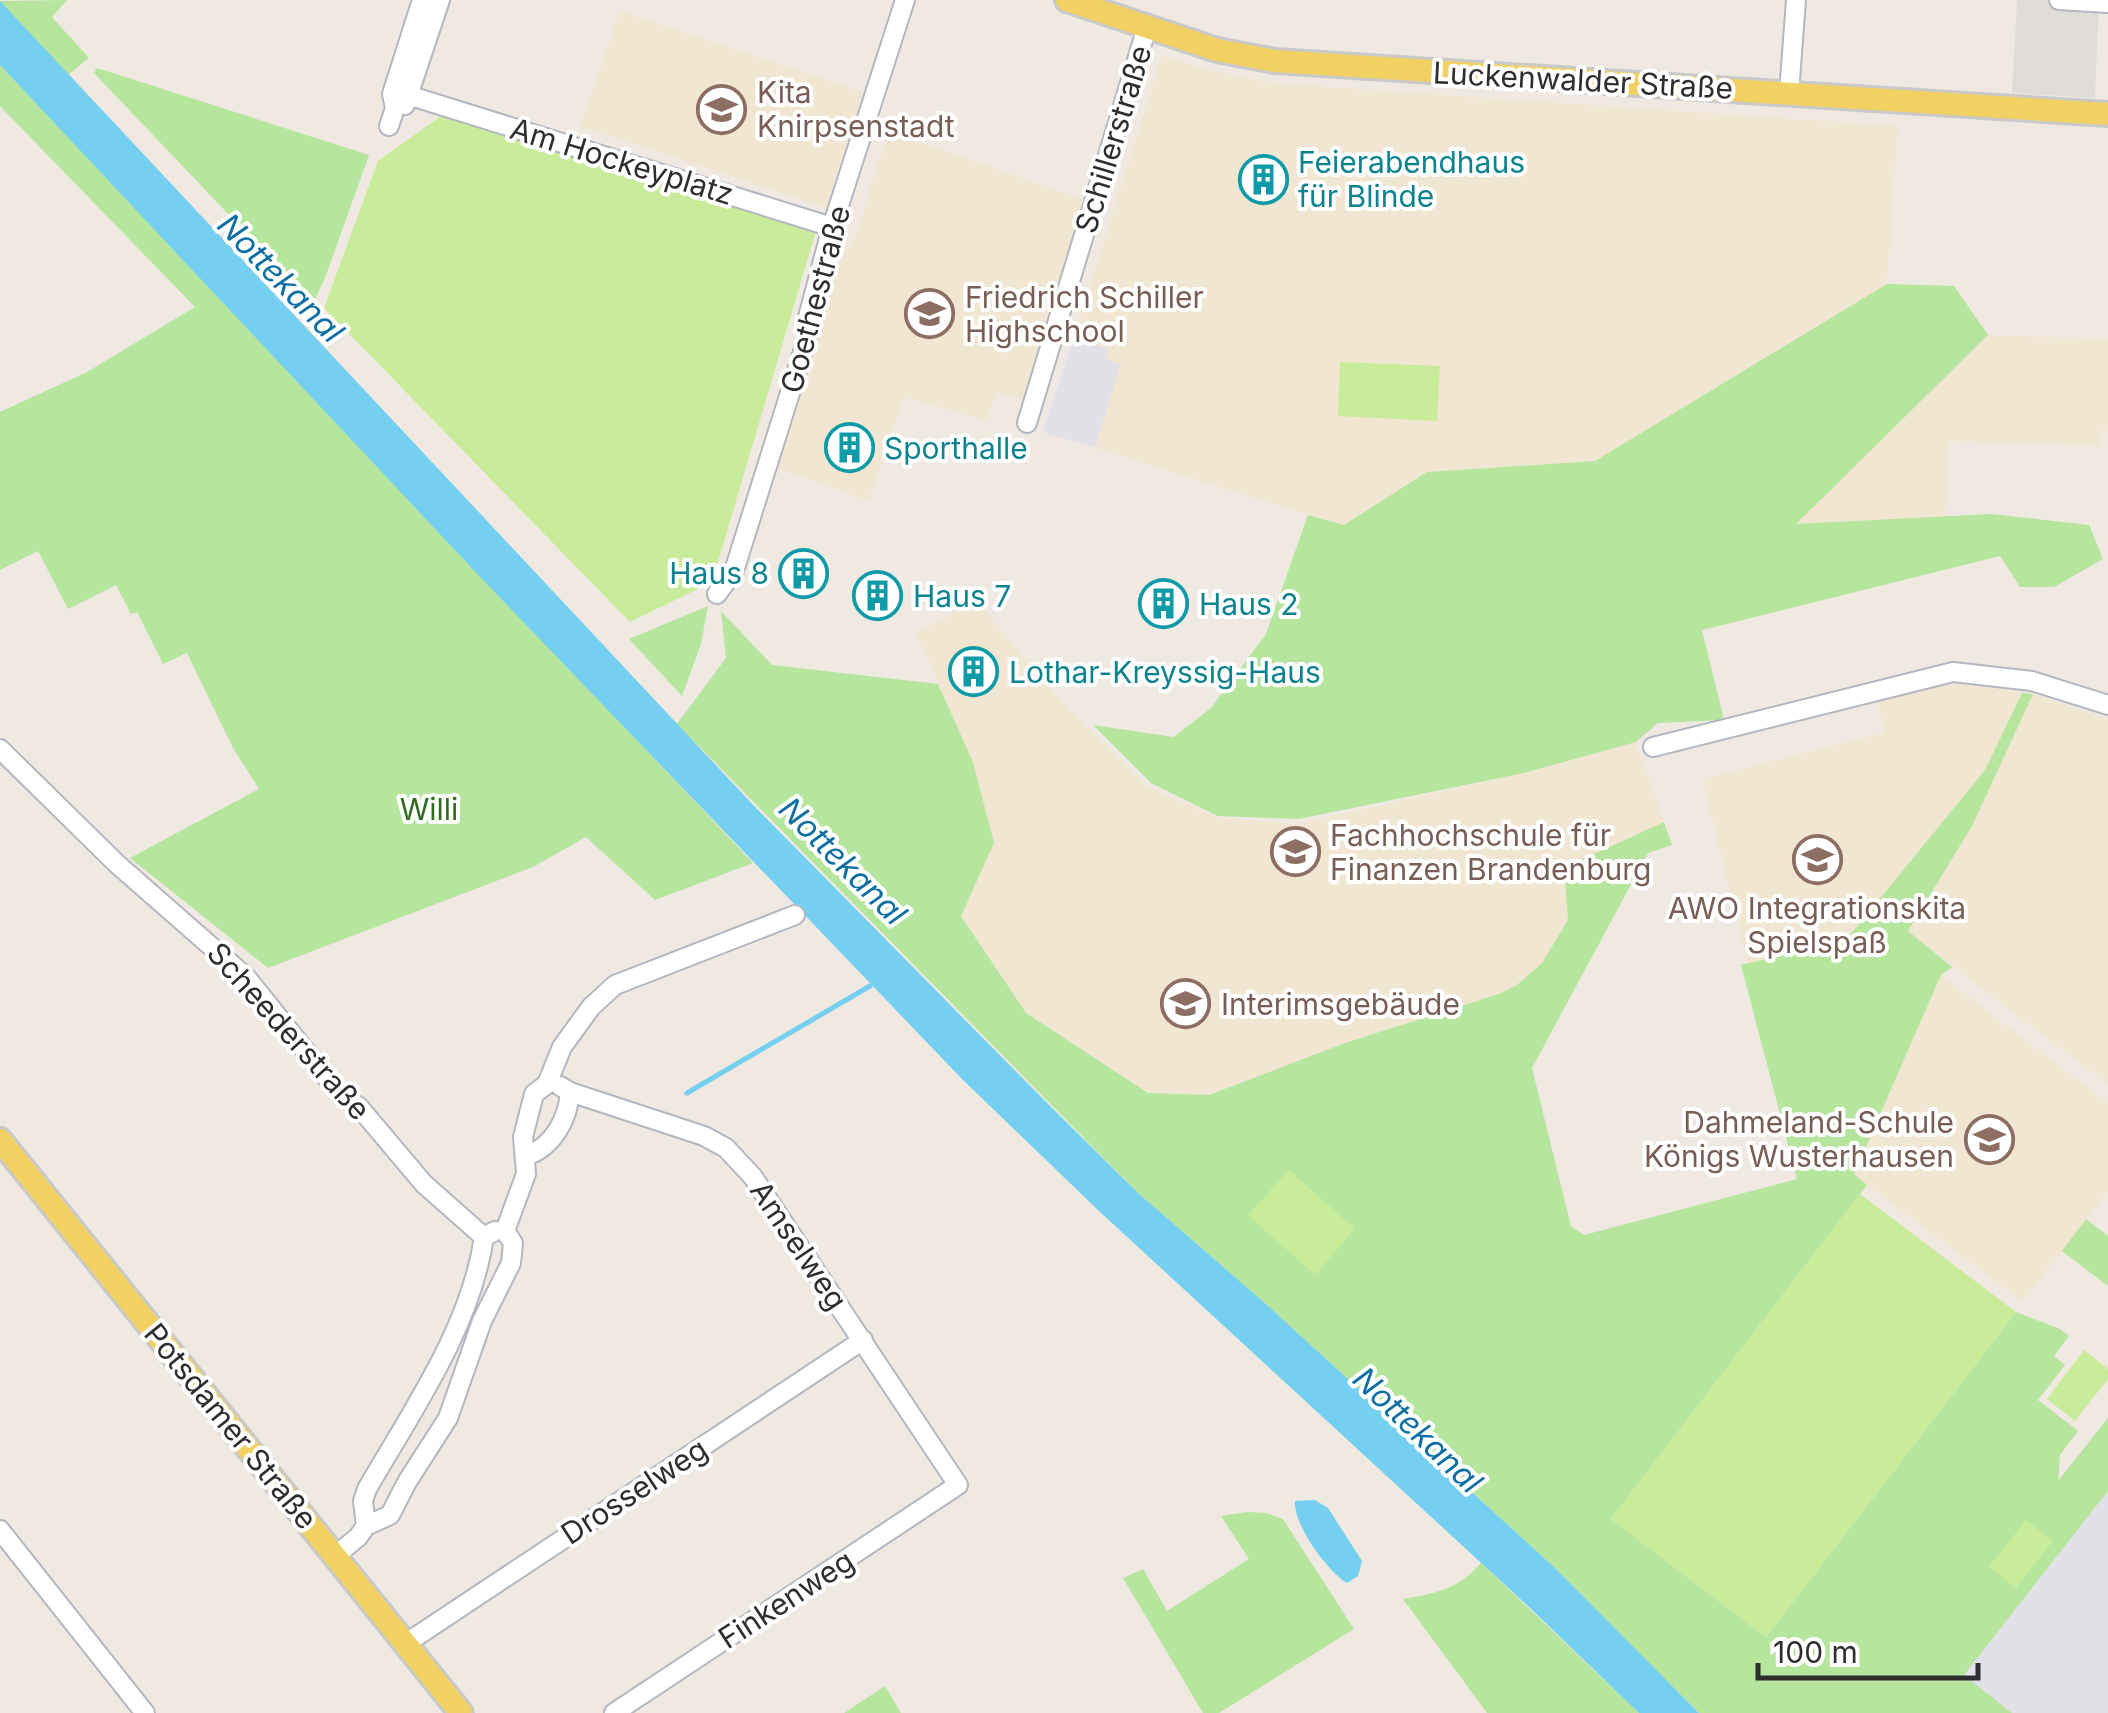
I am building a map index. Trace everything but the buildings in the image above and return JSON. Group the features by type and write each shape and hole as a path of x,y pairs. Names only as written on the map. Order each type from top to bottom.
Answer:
{"main road":[{"name":"Luckenwalder Straße","path":"1067,0 1228,52 1292,63 2108,114"},
{"name":"Potsdamer Straße","path":"0,1140 461,1713"}],"street":[{"path":"422,0 392,94 392,117 407,104 440,0"},
{"name":"Goethestraße","path":"717,594 734,571 807,338 808,318 832,227 905,0"},
{"path":"1789,92 1796,0"},
{"path":"2059,0 2108,3"},
{"name":"Schillerstraße","path":"1027,424 1147,26"},
{"name":"Am Hockeyplatz","path":"410,96 832,227"},
{"path":"1653,747 1953,672 2032,682 2108,705"},
{"name":"Scheederstraße","path":"0,749 117,864 246,976 340,1094 358,1107 424,1184 484,1236"},
{"path":"504,1231 522,1192 526,1156 523,1137 528,1110 539,1087 547,1084 574,1029 615,984 794,915"},
{"name":"Amselweg","path":"547,1084 658,1119 726,1148 753,1177 958,1485"},
{"path":"526,1156 540,1152 552,1139 562,1122 570,1092"},
{"path":"366,1526 363,1500 367,1489 435,1370 480,1268 484,1236 504,1231"},
{"path":"335,1556 366,1526 390,1516 448,1418 482,1321 511,1263 513,1243 504,1231"},
{"name":"Drosselweg","path":"405,1644 863,1340"},
{"name":"Finkenweg","path":"614,1713 958,1485"},
{"path":"2,1538 145,1713"}],"shaded area":[{"path":"2017,0 2099,0 2095,98 2012,93"},
{"name":"Kita Knirpsenstadt","path":"620,11 863,92 827,208 580,126"},
{"path":"1162,55 1205,69 1273,83 1898,126 1887,284 1595,461 1427,472 1344,526 1095,448 1121,364 1106,359 1109,349 1074,338"},
{"name":"Friedrich Schiller Highschool","path":"888,131 1082,199 1025,400 997,392 987,421 904,397 869,501 774,467 811,318 856,235"},
{"path":"1988,335 2108,339 2108,431 2100,431 2099,446 1949,441 1945,517 1795,524"},
{"path":"1074,338 1109,349 1121,364 1095,448 1042,432"},
{"name":"Fachhochschule für Finanzen Brandenburg","path":"978,601 1048,687 1147,787 1218,818 1297,824 1524,773 1636,742 1664,822 1581,860 1565,880 1568,920 1542,963 1517,985 1345,1043 1209,1095 1148,1093 1026,1013 961,916 994,843 973,762 916,633"},
{"name":"AWO Integrationskita Spielspaß","path":"1955,681 2022,693 1985,770 1846,940 1748,964 1702,779 1885,732 1877,701"},
{"path":"2033,694 2108,719 2108,1085 1908,932 1972,825"},
{"name":"Dahmeland-Schule Königs Wusterhausen","path":"1941,975 2108,1103 2108,1191 2023,1302 1854,1175"},
{"path":"2108,1491 2108,1713 2012,1713 1963,1675"}],"green space":[{"path":"67,0 52,17 89,58 68,75 0,1"},
{"name":"Willi","path":"0,65 753,863 655,900 586,837 533,867 268,968 130,858 259,789 233,748 187,653 163,664 137,612 131,614 116,585 68,609 38,551 0,570 0,412 87,372 195,307 0,106"},
{"path":"97,68 369,155 313,303 94,73"},
{"path":"441,116 509,131 818,224 712,582 630,622 324,308 378,161"},
{"path":"1887,284 1954,286 1988,335 1796,524 1992,514 2089,525 2103,559 2054,587 2020,587 2000,556 1702,630 1724,720 1658,723 1636,742 1524,773 1299,819 1218,816 1151,783 1093,725 1174,737 1211,708 1266,634 1308,515 1344,525 1427,472 1595,461"},
{"path":"1340,362 1440,366 1437,421 1338,416"},
{"path":"708,606 701,644 682,696 629,639"},
{"path":"721,611 772,665 938,684 973,762 994,843 961,916 1026,1013 1148,1093 1209,1095 1345,1043 1517,985 1542,963 1568,920 1565,880 1581,860 1664,822 1672,845 1648,853 1532,1068 1571,1226 1584,1235 1797,1179 1741,965 1846,940 1985,770 2022,693 2033,694 1972,826 1908,931 1952,967 1941,975 1854,1174 1867,1185 1611,1519 1766,1637 2016,1312 2060,1329 2069,1336 2054,1356 2065,1365 2038,1400 2078,1431 2060,1455 2058,1481 2108,1418 2108,1491 1964,1675 2012,1713 1699,1713 1556,1569 1266,1304 1138,1193 677,724 726,658"},
{"path":"1289,1170 1355,1229 1315,1275 1248,1215"},
{"path":"1860,1194 2016,1312 1766,1637 1611,1519"},
{"path":"2086,1219 2108,1236 2108,1286 2062,1251"},
{"path":"2084,1350 2108,1369 2108,1379 2075,1421 2047,1399"},
{"path":"1247,1512 1283,1519 1354,1629 1219,1713 1203,1713 1123,1578 1143,1569 1167,1611 1249,1559 1221,1516"},
{"path":"2026,1520 2053,1541 2016,1588 1989,1567"},
{"path":"1481,1563 1639,1713 1487,1713 1403,1599 1446,1588"},
{"path":"885,1686 901,1713 844,1713"}],"water":[{"path":"0,1 756,808 1049,1105 1138,1193 1266,1304 1556,1569 1699,1713 1639,1713 963,1080 484,581 0,65"},
{"path":"1315,1500 1328,1508 1362,1561 1358,1576 1347,1583 1321,1558 1299,1522 1295,1501"}],"waterway":[{"path":"687,1093 870,986"}],"place":[{"name":"Kita Knirpsenstadt","path":"722,109"},
{"name":"Feierabendhaus für Blinde","path":"1263,179"},
{"name":"Friedrich Schiller Highschool","path":"930,314"},
{"name":"Sporthalle","path":"849,448"},
{"name":"Haus 8","path":"804,573"},
{"name":"Haus 7","path":"878,596"},
{"name":"Haus 2","path":"1164,604"},
{"name":"Lothar-Kreyssig-Haus","path":"974,672"},
{"name":"Fachhochschule für Finanzen Brandenburg","path":"1295,852"},
{"name":"AWO Integrationskita Spielspaß","path":"1817,859"},
{"name":"Interimsgebäude","path":"1186,1004"},
{"name":"Dahmeland-Schule Königs Wusterhausen","path":"1989,1139"}],"water label":[{"name":"Nottekanal","path":"281,278"},
{"name":"Nottekanal","path":"843,861"},
{"name":"Nottekanal","path":"1418,1430"}]}
